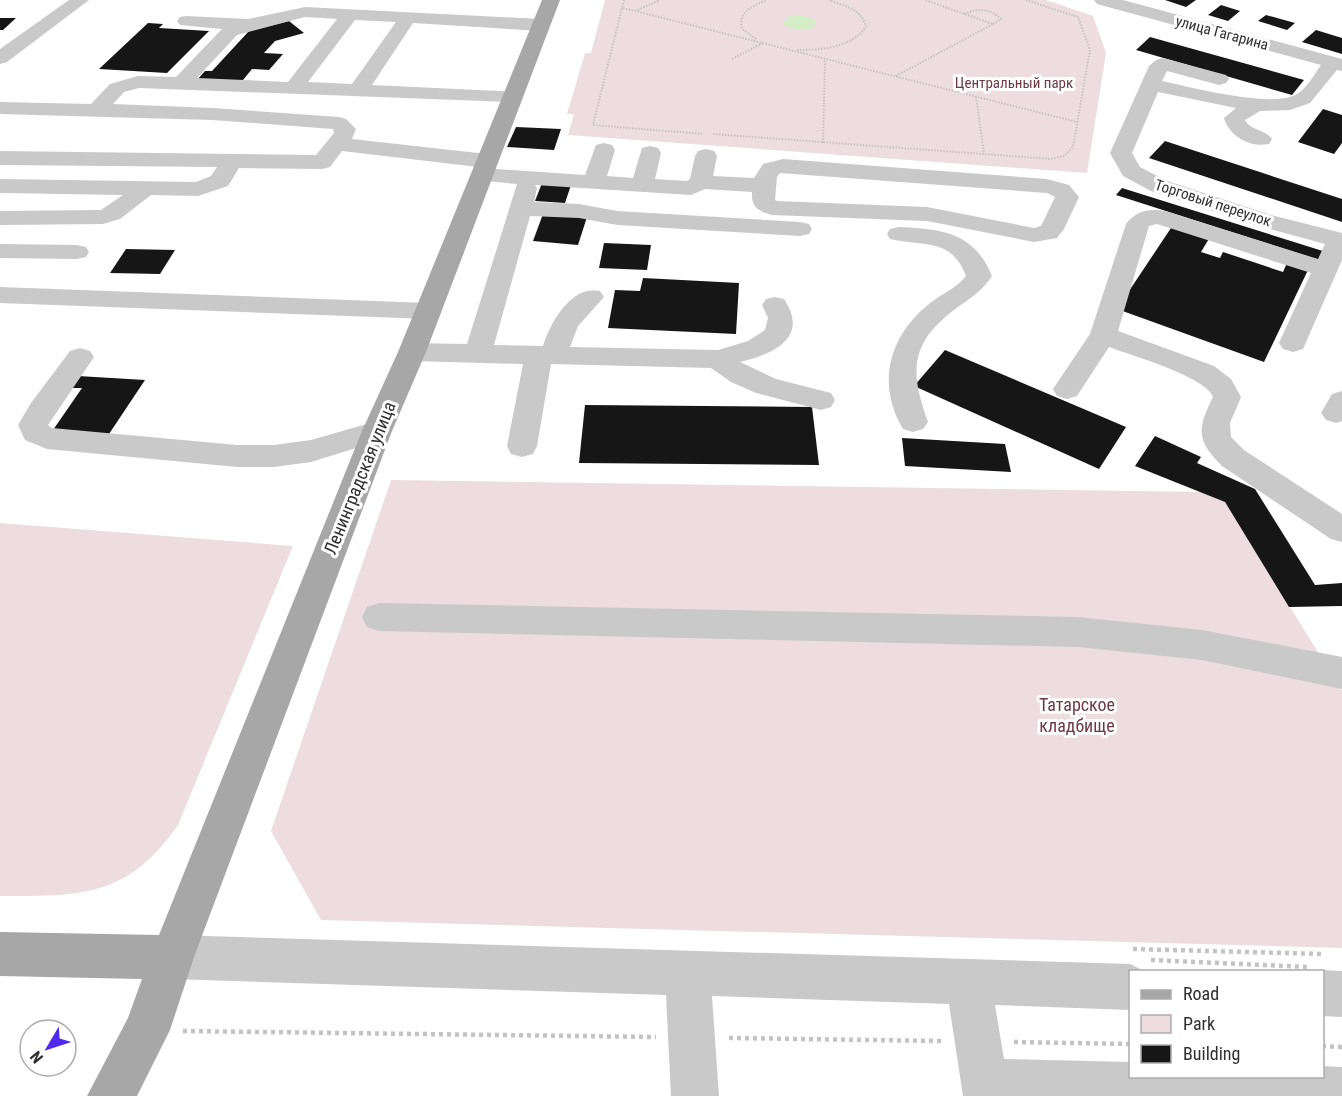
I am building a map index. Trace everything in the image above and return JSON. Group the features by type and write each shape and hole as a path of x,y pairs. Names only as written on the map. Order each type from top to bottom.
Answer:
{"main road":[{"name":"Ленинградская улица","path":"111,1096 147,1030 172,957 377,431 412,352 546,12"},
{"path":"0,954 172,957"}],"street":[{"path":"3,53 80,0"},
{"name":"улица Гагарина","path":"1103,0 1337,63"},
{"path":"181,84 230,31 300,12 408,17 546,12"},
{"path":"293,88 350,14"},
{"path":"358,90 408,17"},
{"path":"186,21 248,25"},
{"path":"1151,84 1200,96 1257,104 1278,104 1303,99 1337,63"},
{"path":"1293,343 1341,235 1121,153 1159,66 1167,64 1296,101"},
{"path":"96,110 117,88 138,82 513,96"},
{"path":"1257,104 1234,118 1236,126 1245,133 1261,139"},
{"path":"0,108 212,114 323,121 339,123 345,129 345,134 322,162 0,158"},
{"path":"336,144 484,168 529,178 691,188 701,182 764,186"},
{"path":"594,182 604,150"},
{"path":"642,186 650,153"},
{"path":"701,182 706,156"},
{"path":"0,186 206,188 220,181 232,161"},
{"path":"783,166 1047,186 1058,188 1067,197 1052,229 1048,233 1034,235 927,214 772,207 763,203 764,186 765,172 768,169 783,166"},
{"path":"478,354 529,178"},
{"path":"0,218 103,217 112,214 146,188"},
{"path":"520,208 579,211 616,218 934,236 960,247 975,261 979,276 971,290 950,301 921,323 904,351 901,385 913,422"},
{"path":"1067,388 1103,335 1138,224 1143,218 1153,216 1165,218 1325,269"},
{"path":"0,251 77,252"},
{"path":"0,295 428,312"},
{"path":"522,446 547,355 565,324 591,297"},
{"path":"412,352 718,358 765,344 778,332 781,319 775,305"},
{"path":"1103,335 1204,373 1218,382 1225,390 1227,397 1214,423 1213,435 1219,445 1233,458 1342,530"},
{"path":"80,357 41,410 33,425 36,433 47,438 237,456 274,456 310,451 377,431"},
{"path":"718,358 730,370 746,379 821,400"},
{"path":"379,617 1078,632 1202,645 1342,673"},
{"path":"172,957 1129,987"},
{"path":"688,973 695,1096"},
{"path":"968,982 983,1073 1342,1091"},
{"path":"1324,993 1342,994"}],"path":[{"path":"624,0 593,126 1062,158 1070,154 1073,147 1090,50 1078,17 1026,0"},
{"path":"634,11 660,0"},
{"path":"764,43 746,33 740,20 744,11 766,0"},
{"path":"784,49 824,50 855,41 863,34 866,26 863,18 855,10 829,0"},
{"path":"841,3 848,0"},
{"path":"925,0 993,24"},
{"path":"622,8 1077,122"},
{"path":"895,76 1001,19 991,11 974,9 964,14"},
{"path":"732,59 764,43"},
{"path":"823,142 825,59"},
{"path":"976,97 984,154"},
{"path":"147,1030 691,1038 983,1073 1129,1044"},
{"path":"1324,1046 1342,1047"}],"green space":[{"name":"Центральный парк","path":"605,0 1046,0 1093,16 1106,53 1087,173 568,135 574,114 567,114 585,53 591,53"},
{"name":"Татарское кладбище","path":"391,480 1200,492 1225,502 1342,691 1342,948 321,920 271,831"},
{"path":"0,523 293,546 178,825 159,849 140,867 121,880 100,888 55,895 0,896"}],"shaded area":[{"path":"802,15 815,20 816,25 800,30 783,24 787,17"}],"building":[{"path":"1165,0 1196,0 1186,7"},
{"path":"1221,5 1240,11 1228,21 1208,15"},
{"path":"1266,15 1295,23 1287,30 1258,21"},
{"path":"0,18 16,18 0,30"},
{"path":"289,21 304,33 275,41 264,53 283,54 269,70 252,69 243,80 196,81 205,71 212,71 249,31"},
{"path":"148,23 163,24 159,28 209,31 167,73 99,69"},
{"path":"1316,30 1342,38 1342,54 1302,42"},
{"path":"1150,37 1304,80 1292,95 1136,50"},
{"path":"1323,109 1342,115 1342,143 1334,154 1298,142"},
{"path":"516,127 561,129 554,150 507,147"},
{"path":"1165,141 1342,199 1342,222 1149,158"},
{"path":"542,183 571,185 565,203 535,201"},
{"path":"1122,188 1326,252 1322,261 1116,195"},
{"path":"543,214 587,217 578,245 533,241"},
{"path":"1173,225 1210,237 1201,252 1220,258 1223,252 1283,272 1287,263 1308,270 1264,362 1117,309"},
{"path":"604,243 651,245 647,270 599,268"},
{"path":"126,249 175,250 160,274 110,273"},
{"path":"643,278 739,283 736,334 608,328 615,290 640,291"},
{"path":"945,350 1126,427 1099,469 914,386"},
{"path":"78,376 145,380 109,434 53,430 82,388 69,388"},
{"path":"585,405 812,407 819,465 579,463"},
{"path":"1155,436 1201,457 1197,463 1255,489 1315,585 1342,583 1342,606 1289,607 1225,502 1135,466"},
{"path":"902,438 1005,444 1011,472 905,466"}]}
